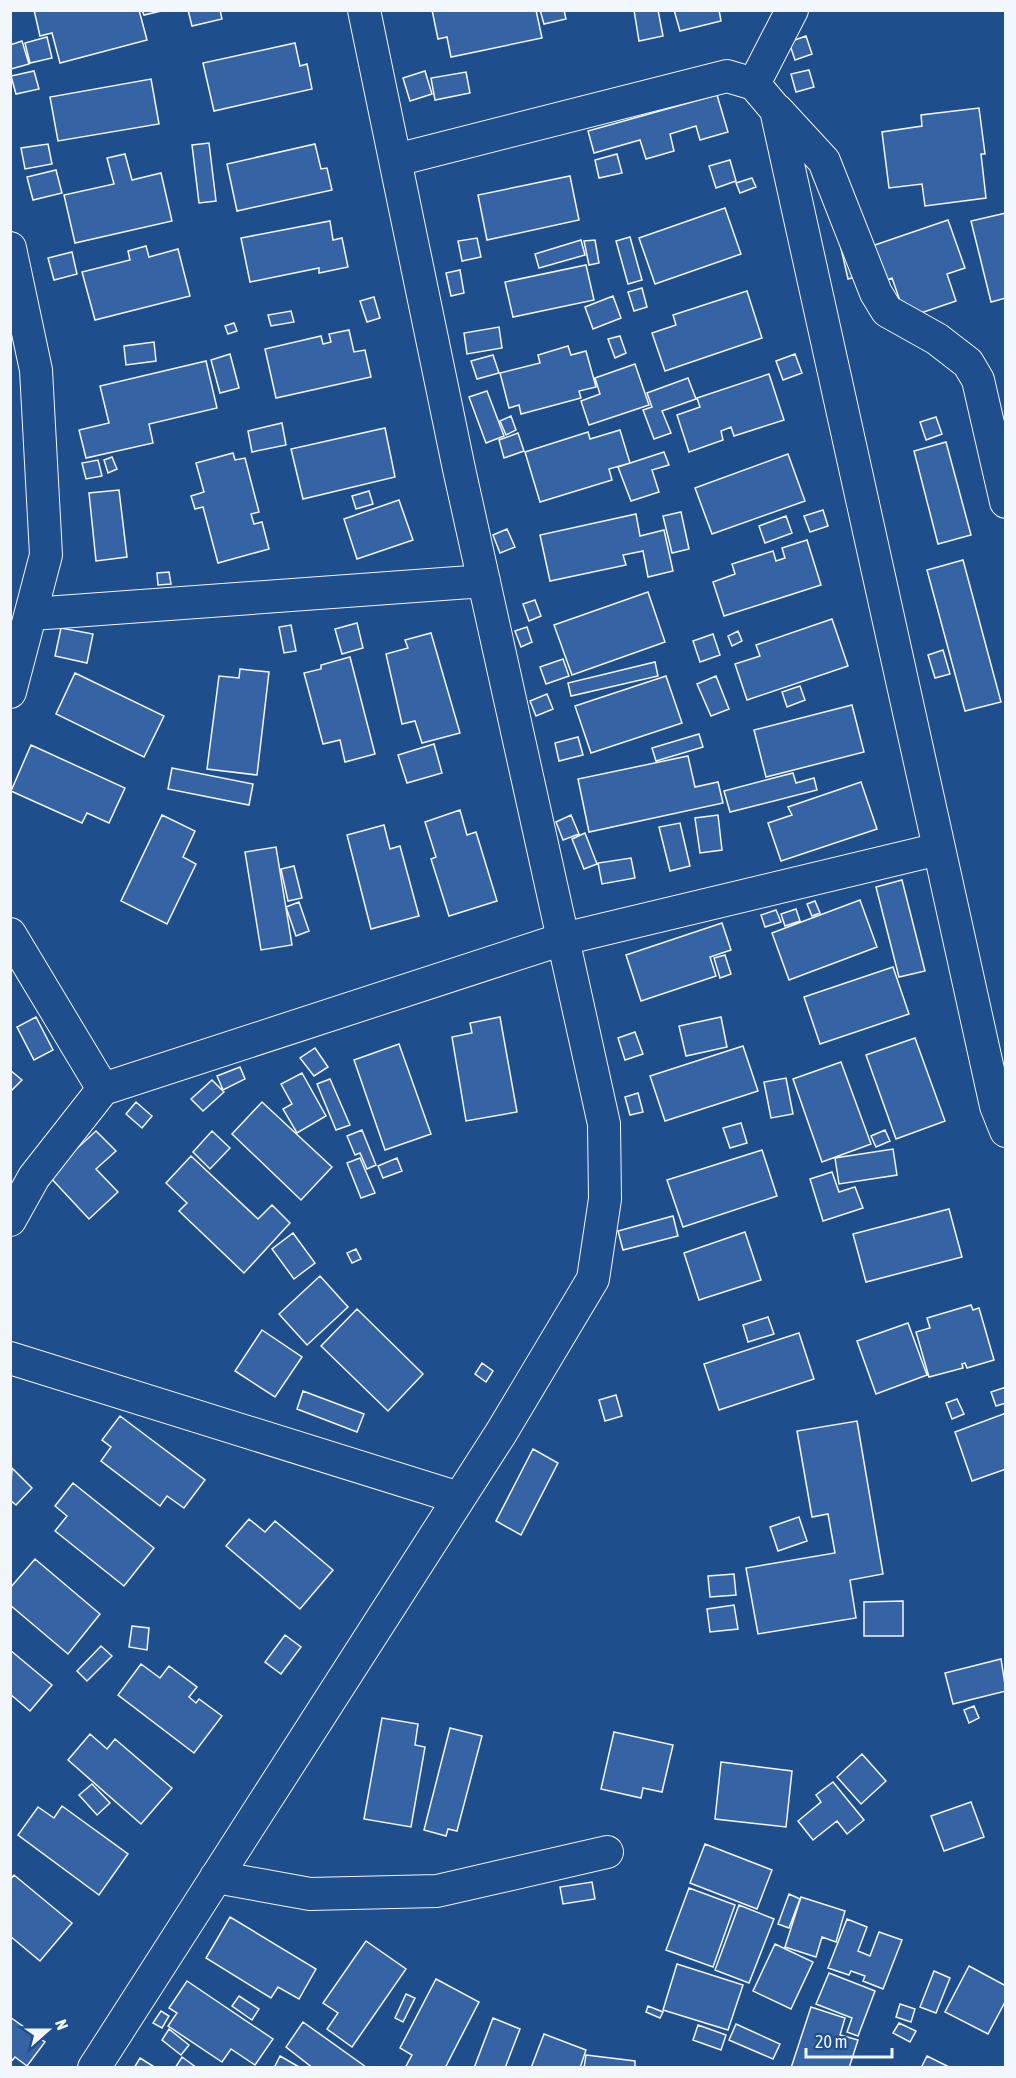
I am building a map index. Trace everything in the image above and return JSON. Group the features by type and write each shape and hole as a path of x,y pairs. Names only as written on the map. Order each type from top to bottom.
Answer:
{"street":[{"path":"94,2067 459,1498 593,1278 606,1199 604,1124 484,581 364,10"},
{"path":"754,84 792,10"},
{"path":"396,160 727,76 754,84 824,161 876,293 887,311 937,339 968,363 978,380 1005,502"},
{"path":"776,110 996,1106 1005,1131"},
{"path":"10,248 36,370 46,555 10,692"},
{"path":"32,614 484,581"},
{"path":"10,1220 34,1177 103,1089 563,939 939,849"},
{"path":"10,934 103,1089"},
{"path":"10,1358 459,1498"},
{"path":"216,1877 310,1894 437,1891 607,1851"}],"building":[{"path":"34,10 139,10 147,40 60,63 52,33 40,36"},
{"path":"142,10 160,10 161,11 144,15"},
{"path":"188,10 220,10 222,19 192,26"},
{"path":"432,10 536,10 542,38 451,57 447,37 438,39"},
{"path":"540,10 564,10 566,19 544,24"},
{"path":"634,10 658,10 663,36 639,41"},
{"path":"674,10 719,10 721,21 680,31"},
{"path":"806,36 812,54 795,60 789,42"},
{"path":"47,37 52,58 30,63 25,43"},
{"path":"22,41 29,64 11,69 10,45"},
{"path":"295,43 300,66 307,64 312,89 214,111 203,63"},
{"path":"809,70 814,87 796,92 791,74"},
{"path":"34,71 39,89 16,94 11,76"},
{"path":"425,71 432,94 410,101 403,78"},
{"path":"466,72 470,93 435,100 431,78"},
{"path":"151,79 159,124 58,141 50,97"},
{"path":"717,95 728,132 700,140 696,126 670,134 674,151 646,159 640,140 594,153 588,131"},
{"path":"979,108 985,154 981,154 986,198 925,206 922,184 889,188 882,132 922,126 921,115"},
{"path":"209,143 216,201 199,203 192,145"},
{"path":"48,144 52,164 25,169 21,148"},
{"path":"315,144 321,169 327,168 332,190 237,211 227,164"},
{"path":"125,154 132,180 161,173 172,221 75,243 64,195 114,184 107,158"},
{"path":"617,154 622,173 599,178 595,160"},
{"path":"730,160 736,181 716,188 709,166"},
{"path":"56,170 62,193 33,200 27,177"},
{"path":"570,176 579,220 487,240 478,195"},
{"path":"752,178 756,187 740,193 736,183"},
{"path":"725,208 741,254 655,284 639,238"},
{"path":"1006,213 1006,298 991,302 971,221"},
{"path":"948,220 965,268 947,274 956,301 906,318 892,278 884,281 872,246"},
{"path":"330,221 333,240 342,238 348,267 319,273 319,268 250,282 241,238"},
{"path":"630,237 642,280 628,284 616,241"},
{"path":"477,238 481,257 462,261 458,241"},
{"path":"581,240 585,255 539,268 535,254"},
{"path":"595,240 599,263 589,265 584,241"},
{"path":"840,244 862,275 848,279"},
{"path":"146,246 149,257 178,249 190,296 95,320 82,272 130,260 128,251"},
{"path":"72,252 77,274 54,280 48,258"},
{"path":"586,265 594,300 513,317 505,282"},
{"path":"460,270 464,293 451,296 446,273"},
{"path":"642,288 647,307 634,311 628,292"},
{"path":"747,291 762,338 665,371 652,333 676,325 673,315"},
{"path":"613,296 621,318 593,329 585,307"},
{"path":"374,297 380,318 367,322 360,301"},
{"path":"291,311 294,322 271,326 268,315"},
{"path":"234,323 237,331 228,334 225,326"},
{"path":"499,327 502,348 467,354 464,333"},
{"path":"349,330 354,352 365,350 371,377 276,398 265,349 321,336 323,344 331,342 329,334"},
{"path":"620,336 626,353 615,358 608,339"},
{"path":"154,342 156,361 126,365 124,346"},
{"path":"568,346 571,355 586,351 596,387 579,391 581,398 521,414 519,405 509,408 500,373 540,363 538,355"},
{"path":"230,354 239,388 220,393 211,360"},
{"path":"795,354 802,373 783,380 776,361"},
{"path":"493,355 499,373 477,379 471,361"},
{"path":"206,361 217,408 149,424 153,443 86,458 79,430 109,423 100,386"},
{"path":"635,364 649,405 589,425 581,401 600,394 595,378"},
{"path":"769,374 784,420 734,436 731,427 721,431 723,440 689,452 677,415 700,407 697,398"},
{"path":"688,378 696,399 662,411 671,433 654,439 643,410 652,407 647,393"},
{"path":"487,391 504,436 486,443 469,397"},
{"path":"511,416 516,430 506,435 500,421"},
{"path":"936,417 942,434 926,440 920,422"},
{"path":"282,423 286,445 252,452 248,431"},
{"path":"385,428 395,477 303,499 291,449"},
{"path":"620,430 630,463 609,469 612,480 540,502 525,452 588,432 590,439"},
{"path":"518,433 524,451 504,458 499,440"},
{"path":"946,442 971,535 938,544 914,451"},
{"path":"664,452 669,465 652,470 659,492 631,501 618,467"},
{"path":"233,453 235,460 245,458 259,512 251,514 254,524 262,522 269,549 218,563 203,507 195,509 191,496 204,492 196,463"},
{"path":"788,454 805,501 712,534 695,488"},
{"path":"112,457 117,469 108,473 104,460"},
{"path":"98,460 102,476 86,479 82,463"},
{"path":"119,490 127,557 96,561 89,493"},
{"path":"369,491 373,504 356,509 352,496"},
{"path":"399,500 413,540 357,559 344,519"},
{"path":"823,510 828,526 810,532 804,516"},
{"path":"681,512 689,549 672,553 663,516"},
{"path":"636,514 640,536 664,530 673,571 648,577 643,551 623,555 626,565 550,581 540,535"},
{"path":"786,516 792,533 765,543 759,526"},
{"path":"507,529 515,547 500,553 493,535"},
{"path":"807,540 821,585 724,616 713,582 735,574 732,564 773,551 776,561 785,558 782,548"},
{"path":"963,560 1001,702 965,711 927,570"},
{"path":"169,572 171,584 158,585 157,573"},
{"path":"648,592 665,642 572,675 554,625"},
{"path":"535,600 541,616 529,621 523,604"},
{"path":"832,619 848,666 747,700 735,664 760,656 756,645"},
{"path":"357,623 363,648 342,654 335,629"},
{"path":"291,625 296,651 284,653 279,627"},
{"path":"527,627 532,642 521,647 515,631"},
{"path":"61,628 93,634 87,663 55,656"},
{"path":"738,631 742,641 732,646 728,636"},
{"path":"431,633 460,733 422,743 415,721 402,724 386,654 408,648 405,640"},
{"path":"713,634 720,655 700,662 693,641"},
{"path":"943,650 950,674 935,678 928,655"},
{"path":"350,657 375,754 345,762 340,740 323,744 304,673 321,669 321,665"},
{"path":"563,659 569,676 546,684 540,667"},
{"path":"655,662 658,676 571,696 568,683"},
{"path":"240,669 269,672 257,775 207,769 219,676 239,678"},
{"path":"75,673 164,716 144,757 56,714"},
{"path":"666,676 682,723 591,753 575,706"},
{"path":"716,676 729,709 711,716 697,684"},
{"path":"800,686 805,700 787,707 782,692"},
{"path":"547,694 553,709 536,716 530,701"},
{"path":"852,705 864,752 766,777 754,730"},
{"path":"699,734 703,747 656,761 652,748"},
{"path":"578,737 583,755 559,761 555,743"},
{"path":"434,744 442,773 407,783 398,755"},
{"path":"31,745 125,788 109,823 87,813 82,823 11,791"},
{"path":"688,756 695,787 718,782 723,803 589,832 578,779"},
{"path":"172,768 253,784 249,805 168,789"},
{"path":"793,773 796,783 814,778 817,790 730,812 724,791"},
{"path":"861,782 877,829 781,861 768,823 792,815 788,807"},
{"path":"460,810 467,835 476,832 497,901 449,916 431,859 436,857 425,822"},
{"path":"162,815 195,831 183,857 196,864 167,924 121,901"},
{"path":"571,815 579,834 563,840 556,822"},
{"path":"718,815 722,850 700,853 695,818"},
{"path":"680,823 690,866 670,871 659,827"},
{"path":"384,825 390,849 400,846 419,916 371,929 347,835"},
{"path":"585,833 597,864 584,869 572,839"},
{"path":"276,847 292,945 261,950 245,852"},
{"path":"631,858 635,878 602,884 598,863"},
{"path":"294,866 302,898 288,901 281,869"},
{"path":"902,880 925,971 899,977 876,887"},
{"path":"860,900 877,947 789,980 772,933"},
{"path":"815,901 820,913 812,916 807,904"},
{"path":"299,902 309,931 296,936 286,907"},
{"path":"796,909 800,921 785,926 781,914"},
{"path":"776,910 781,922 765,927 761,915"},
{"path":"722,923 731,950 710,957 716,976 641,1001 626,955"},
{"path":"725,955 731,974 720,978 714,958"},
{"path":"893,967 909,1014 820,1044 804,997"},
{"path":"36,1017 53,1050 34,1060 17,1027"},
{"path":"500,1017 517,1112 466,1121 452,1037 472,1033 470,1023"},
{"path":"721,1017 727,1047 686,1056 679,1026"},
{"path":"635,1032 643,1054 625,1060 618,1038"},
{"path":"915,1038 945,1121 896,1139 866,1055"},
{"path":"399,1044 431,1134 385,1150 354,1060"},
{"path":"743,1046 758,1091 665,1121 650,1076"},
{"path":"315,1048 328,1067 314,1076 300,1058"},
{"path":"841,1062 871,1144 822,1162 793,1079"},
{"path":"240,1067 245,1079 223,1090 217,1076"},
{"path":"10,1070 22,1080 10,1092"},
{"path":"302,1073 326,1116 297,1133 283,1109 292,1104 281,1084"},
{"path":"786,1078 793,1114 771,1118 764,1082"},
{"path":"330,1079 350,1125 336,1130 317,1084"},
{"path":"212,1080 224,1092 203,1111 191,1099"},
{"path":"638,1093 643,1112 630,1115 625,1097"},
{"path":"136,1102 152,1116 142,1128 126,1114"},
{"path":"262,1102 332,1167 301,1200 232,1134"},
{"path":"741,1123 747,1143 730,1148 723,1128"},
{"path":"362,1130 376,1165 367,1169 360,1153 355,1155 347,1136"},
{"path":"885,1130 890,1141 876,1147 871,1136"},
{"path":"96,1131 116,1151 96,1169 118,1192 89,1219 48,1175"},
{"path":"212,1131 230,1148 210,1169 193,1152"},
{"path":"893,1149 897,1175 839,1184 835,1158"},
{"path":"762,1150 777,1196 683,1227 667,1180"},
{"path":"191,1156 258,1219 272,1205 290,1223 244,1273 179,1211 187,1203 166,1183"},
{"path":"360,1158 375,1193 361,1198 347,1163"},
{"path":"397,1158 402,1171 383,1178 378,1166"},
{"path":"832,1172 839,1192 855,1187 863,1208 823,1221 810,1179"},
{"path":"949,1209 962,1257 866,1282 853,1234"},
{"path":"673,1216 678,1236 623,1250 618,1231"},
{"path":"745,1232 761,1280 699,1300 684,1253"},
{"path":"293,1233 315,1263 294,1279 272,1249"},
{"path":"356,1249 361,1259 352,1263 347,1253"},
{"path":"320,1276 348,1307 307,1345 279,1314"},
{"path":"971,1305 973,1310 979,1308 994,1360 967,1368 965,1363 962,1364 963,1368 929,1377 916,1332 930,1328 927,1318"},
{"path":"357,1309 423,1374 388,1411 321,1346"},
{"path":"768,1317 774,1334 748,1342 743,1325"},
{"path":"908,1323 927,1375 876,1394 857,1341"},
{"path":"262,1330 302,1357 275,1397 235,1371"},
{"path":"799,1333 814,1379 719,1410 704,1364"},
{"path":"482,1363 493,1371 486,1382 475,1374"},
{"path":"1006,1387 1006,1403 996,1406 991,1392"},
{"path":"303,1391 364,1414 357,1432 297,1409"},
{"path":"616,1395 622,1416 605,1421 599,1400"},
{"path":"957,1399 964,1414 952,1419 946,1403"},
{"path":"1006,1413 1006,1469 972,1481 955,1432"},
{"path":"120,1416 205,1480 184,1508 167,1496 160,1506 101,1461 111,1447 102,1440"},
{"path":"857,1421 883,1574 850,1580 856,1618 758,1634 746,1568 835,1553 828,1514 812,1517 797,1431"},
{"path":"533,1449 558,1463 521,1535 496,1521"},
{"path":"12,1468 32,1488 16,1505 10,1500"},
{"path":"73,1483 154,1548 124,1586 55,1531 67,1516 55,1506"},
{"path":"799,1517 807,1541 778,1551 770,1527"},
{"path":"249,1519 265,1532 275,1521 333,1570 300,1609 226,1546"},
{"path":"35,1559 100,1614 68,1654 10,1605 10,1588"},
{"path":"734,1574 736,1595 710,1597 708,1576"},
{"path":"903,1601 903,1636 864,1636 864,1602"},
{"path":"734,1605 738,1629 710,1632 707,1609"},
{"path":"132,1626 149,1628 147,1650 129,1647"},
{"path":"285,1635 301,1647 281,1674 265,1662"},
{"path":"101,1646 112,1656 87,1681 77,1671"},
{"path":"10,1650 52,1685 30,1711 10,1694"},
{"path":"1001,1659 1006,1691 953,1704 945,1673"},
{"path":"141,1664 160,1678 169,1666 197,1687 189,1697 196,1703 199,1699 222,1716 194,1753 118,1695"},
{"path":"974,1706 979,1718 969,1723 964,1710"},
{"path":"382,1718 418,1724 415,1745 425,1747 411,1827 364,1819"},
{"path":"450,1728 482,1736 457,1831 448,1829 446,1836 424,1830"},
{"path":"614,1732 673,1745 662,1792 643,1788 641,1798 601,1789"},
{"path":"90,1734 107,1749 115,1739 172,1788 141,1824 68,1760"},
{"path":"862,1754 886,1781 861,1804 837,1777"},
{"path":"721,1762 792,1771 786,1827 715,1819"},
{"path":"833,1782 864,1820 847,1834 837,1821 813,1840 798,1821 821,1802 816,1795"},
{"path":"92,1784 110,1803 97,1815 79,1795"},
{"path":"971,1802 984,1837 944,1851 931,1816"},
{"path":"62,1806 128,1854 99,1895 18,1835 38,1807 54,1818"},
{"path":"705,1844 772,1870 757,1909 690,1883"},
{"path":"14,1875 72,1923 40,1961 10,1936 10,1880"},
{"path":"592,1882 595,1899 563,1904 560,1887"},
{"path":"689,1888 735,1905 713,1967 666,1950"},
{"path":"789,1894 800,1899 789,1928 778,1924"},
{"path":"801,1897 845,1911 836,1942 822,1937 816,1957 785,1947"},
{"path":"739,1905 774,1919 749,1983 715,1970"},
{"path":"230,1917 316,1969 299,1999 278,1987 271,1998 206,1958"},
{"path":"847,1919 867,1927 858,1951 870,1956 879,1932 902,1940 883,1989 863,1981 865,1976 851,1971 849,1975 828,1968"},
{"path":"366,1941 406,1969 352,2047 327,2029 338,2013 323,2003"},
{"path":"775,1944 813,1962 791,2009 753,1991"},
{"path":"677,1964 743,1985 728,2030 663,2010"},
{"path":"969,1966 1006,1986 1006,2000 988,2034 945,2012"},
{"path":"934,1971 950,1978 936,2013 920,2007"},
{"path":"829,1973 875,1991 858,2036 847,2032 852,2018 816,2004"},
{"path":"436,1979 479,2002 445,2068 405,2068 412,2055 400,2048"},
{"path":"187,1981 273,2039 255,2065 231,2049 222,2062 168,2026 177,2013 169,2008"},
{"path":"406,1994 415,1998 403,2022 395,2018"},
{"path":"239,1996 259,2009 252,2020 232,2006"},
{"path":"900,2004 915,2009 911,2022 896,2017"},
{"path":"648,2006 663,2012 660,2018 646,2012"},
{"path":"811,2007 845,2018 840,2035 858,2040 849,2068 791,2068"},
{"path":"161,2011 169,2016 162,2028 153,2023"},
{"path":"10,2017 45,2042 27,2066 15,2057 10,2063"},
{"path":"493,2018 520,2029 505,2068 474,2068"},
{"path":"303,2022 366,2067 313,2068 286,2047"},
{"path":"899,2023 916,2031 910,2042 893,2033"},
{"path":"736,2024 780,2044 773,2059 729,2040"},
{"path":"698,2025 726,2035 721,2050 693,2040"},
{"path":"169,2029 189,2045 181,2055 162,2040"},
{"path":"544,2034 586,2050 580,2068 531,2068"},
{"path":"586,2055 635,2061 635,2068 584,2068"},
{"path":"280,2056 301,2068 274,2068"},
{"path":"927,2056 951,2068 921,2068"},
{"path":"182,2057 197,2068 175,2068"},
{"path":"140,2058 156,2068 134,2068"}]}
